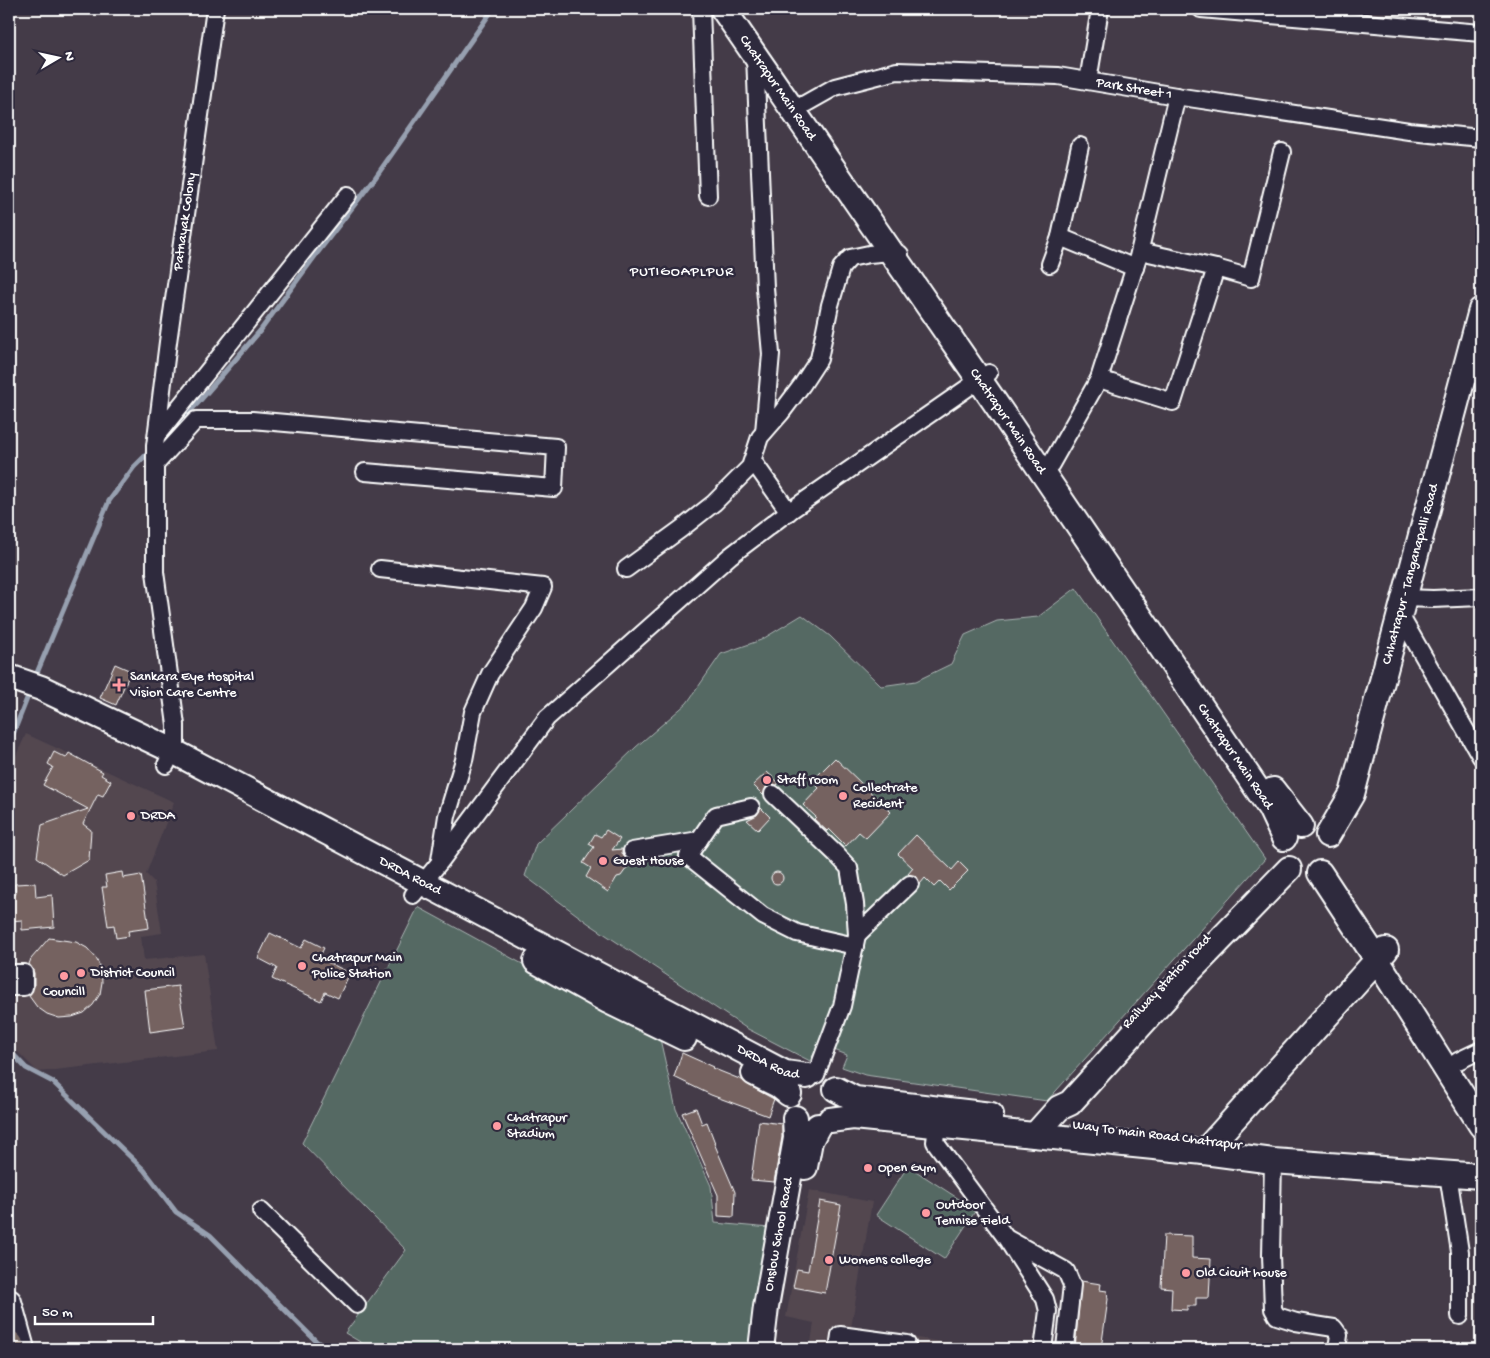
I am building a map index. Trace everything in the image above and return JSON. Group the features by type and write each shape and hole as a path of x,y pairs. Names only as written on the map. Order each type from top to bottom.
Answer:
{"highway":[{"path":"9,1345 10,1349"}],"main road":[{"name":"Chatrapur Main Road","path":"723,9 760,52"},
{"name":"Chatrapur Main Road","path":"737,9 760,52 1047,468 1270,808 1289,848"},
{"name":"Chhatrapur - Tanganapalli Road","path":"1328,835 1352,794 1402,606 1473,374 1481,310"},
{"name":"DRDA Road","path":"28,691 169,758 418,889 785,1073 811,1076"},
{"path":"1313,825 1328,835 1332,842 1333,851 1324,869 1312,876 1304,876 1296,874 1289,848 1313,825"},
{"name":"Railway station road","path":"1047,1121 1070,1103 1188,972 1289,848"},
{"path":"1324,869 1382,956 1458,1060 1481,1097"},
{"name":"DRDA Road","path":"418,889 608,1001 778,1085 789,1094"},
{"path":"1382,956 1481,1124"},
{"path":"1208,1146 1382,956"},
{"path":"824,1123 838,1109 838,1096 831,1082 811,1076 795,1083 789,1094 788,1103 790,1111 802,1124 824,1123 853,1117 937,1126 1047,1121"},
{"name":"Way To main Road Chatrapur","path":"836,1089 855,1099 1047,1121 1208,1146 1273,1161 1481,1176"},
{"name":"Onslow School Road","path":"761,1349 766,1307 796,1138 795,1118"},
{"name":"Way To main Road Chatrapur","path":"1047,1121 1070,1138 1249,1148 1481,1167"},
{"name":"Onslow School Road","path":"774,1349 783,1278 810,1141 824,1123"},
{"path":"9,1302 22,1349"}],"street":[{"name":"Patnayak Colony","path":"155,465 168,342 215,9"},
{"path":"701,9 704,48 708,196"},
{"path":"1088,81 1100,9"},
{"path":"1201,9 1481,32"},
{"path":"760,52 765,288 771,354 764,432"},
{"name":"Park Street 1","path":"799,109 835,87 898,71 1058,76 1409,131 1481,138"},
{"path":"1047,468 1099,379 1140,251 1177,96"},
{"path":"1050,264 1060,238 1080,146"},
{"path":"1140,251 1251,278 1282,152"},
{"path":"157,435 348,195"},
{"path":"1060,238 1135,268"},
{"path":"626,569 681,530 714,503 750,467 760,437 792,399 819,358 841,268 850,258 899,254"},
{"path":"1099,379 1173,402 1216,268"},
{"path":"418,889 547,718 730,556 789,512 984,377"},
{"path":"169,758 176,743 176,725 155,572 155,465 196,420 252,420 556,447 554,488 365,472"},
{"path":"752,460 789,512"},
{"path":"380,569 543,587 534,608 490,674 473,712 464,760 447,816 440,862"},
{"path":"1481,597 1433,599 1402,606 1481,757"},
{"path":"773,794 849,868 855,904 856,941 842,1006 811,1076"},
{"path":"752,807 716,815 688,856 763,916 796,933 856,941"},
{"path":"632,851 699,840"},
{"path":"856,941 910,884"},
{"path":"9,973 24,973 24,987 9,987"},
{"path":"1458,1060 1481,1050"},
{"path":"937,1126 935,1142 1006,1238 1045,1299 1048,1310 1044,1349"},
{"path":"1273,1161 1271,1237 1273,1309 1277,1316 1296,1322 1334,1328 1339,1335 1337,1349"},
{"path":"1448,1174 1460,1252 1460,1316"},
{"path":"261,1211 357,1305"},
{"path":"1006,1238 1066,1271 1072,1285 1065,1348"},
{"path":"839,1342 907,1344 907,1349"}],"shaded area":[{"path":"26,734 174,802 146,874 154,882 162,933 141,936 144,960 204,954 218,1051 38,1072 9,1043 9,771"},
{"name":"Womens college","path":"809,1190 872,1202 851,1328 970,1346 970,1349 810,1349 814,1323 786,1317"}],"green space":[{"path":"1076,588 1265,859 1047,1101 865,1075 842,1067 847,1055 819,1044 810,1061 746,1028 588,923 525,876 536,844 636,747 687,703 721,654 761,640 802,615 830,636 881,686 916,681 951,664 965,635 997,621 1038,617"},
{"name":"Chatrapur Stadium","path":"418,907 660,1039 676,1109 711,1186 715,1223 770,1228 756,1349 372,1349 345,1333 406,1250 302,1143"},
{"name":"Outdoor Tennise Field","path":"908,1166 976,1210 944,1259 876,1215"}],"building":[{"path":"115,664 131,671 116,705 100,698"},
{"path":"54,752 66,758 69,753 103,772 101,775 111,781 103,796 98,794 83,824 91,830 89,860 63,875 37,857 42,825 88,809 43,785 53,767 48,764"},
{"name":"Collectrate Recident","path":"835,758 891,812 866,838 859,832 846,846 829,829 827,831 814,819 816,817 803,805 819,788 812,781"},
{"path":"767,772 779,783 766,787 763,795 753,785"},
{"path":"761,808 770,817 758,830 747,820 757,815"},
{"name":"Guest House","path":"606,830 620,839 612,850 622,849 625,858 629,860 629,865 621,876 617,877 608,892 586,877 591,868 583,863 594,847 589,844 595,834 601,837"},
{"path":"916,835 952,870 959,862 968,871 949,890 940,881 934,887 925,878 920,884 917,877 908,874 913,868 898,854"},
{"path":"122,872 123,878 141,875 149,928 128,931 129,936 116,938 114,925 108,926 102,887 107,887 105,875"},
{"path":"775,872 779,872 783,878 779,884 775,884 771,880 771,876"},
{"path":"35,883 36,897 52,895 54,927 22,930 22,920 9,921 9,894 16,894 15,884"},
{"path":"270,933 301,948 306,939 324,948 319,958 350,973 338,998 325,992 321,1001 272,979 277,968 258,958"},
{"name":"Councill","path":"49,938 76,942 87,948 96,958 101,969 102,982 100,994 93,1005 84,1013 72,1017 59,1018 47,1014 37,1007 29,996 34,987 34,973 29,964"},
{"path":"178,986 185,1027 150,1032 145,990"},
{"path":"682,1053 742,1080 774,1099 768,1116 711,1095 674,1077"},
{"path":"696,1108 702,1124 707,1122 735,1192 734,1217 718,1216 718,1195 682,1113"},
{"path":"759,1121 782,1124 782,1137 774,1182 751,1180"},
{"path":"820,1201 841,1205 825,1293 793,1287 797,1269 808,1271"},
{"name":"Old Cicuit house","path":"1164,1235 1192,1236 1192,1258 1211,1259 1209,1298 1196,1298 1196,1306 1187,1306 1187,1310 1171,1309 1172,1288 1161,1287"},
{"path":"1081,1281 1101,1284 1100,1290 1107,1291 1108,1299 1101,1349 1075,1349"}],"waterway":[{"path":"168,433 197,404 260,331 375,178 493,9"},
{"path":"34,680 109,501 134,467 152,449"},
{"path":"9,744 30,691"},
{"path":"9,1050 26,1068 53,1082 144,1170 176,1212 210,1235 316,1341 327,1349"}],"place":[{"name":"Sankara Eye Hospital Vision Care Centre","path":"119,685"},
{"name":"Staff room","path":"767,780"},
{"name":"Collectrate Recident","path":"843,796"},
{"name":"DRDA","path":"131,816"},
{"name":"Guest House","path":"603,861"},
{"name":"Chatrapur Main Police Station","path":"302,966"},
{"name":"District Council","path":"81,973"},
{"name":"Councill","path":"64,976"},
{"name":"Chatrapur Stadium","path":"497,1126"},
{"name":"Open Gym","path":"868,1168"},
{"name":"Outdoor Tennise Field","path":"926,1213"},
{"name":"Womens college","path":"829,1260"},
{"name":"Old Cicuit house","path":"1186,1273"}],"district":[{"name":"PUTIGOAPLPUR","path":"682,272"}]}
